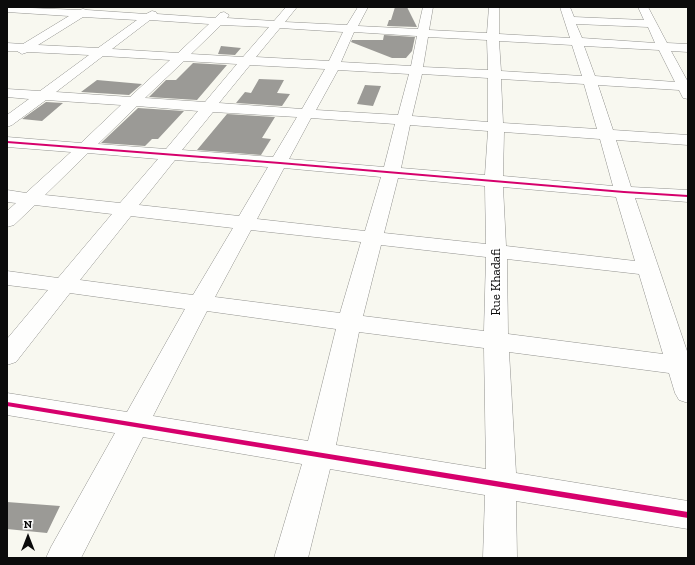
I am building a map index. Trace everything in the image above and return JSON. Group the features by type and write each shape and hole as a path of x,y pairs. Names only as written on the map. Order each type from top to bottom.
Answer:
{"street":[{"path":"7,59 91,7"},
{"path":"7,122 161,7"},
{"path":"7,220 181,57 232,7"},
{"path":"7,356 208,107 292,7"},
{"path":"63,558 200,303 280,163 363,7"},
{"path":"291,558 319,455 349,322 404,121 416,71 428,7"},
{"name":"Rue Khadafi","path":"494,7 493,37 496,128 494,181 496,342 501,484 500,558"},
{"path":"643,7 687,90"},
{"path":"7,9 35,9 80,13 688,48"},
{"path":"13,21 35,9"},
{"path":"652,24 567,13 590,80 688,393"},
{"path":"7,47 590,80 687,90"},
{"path":"7,93 496,128 688,140"},
{"path":"7,142 688,196"},
{"path":"7,196 649,269"},
{"path":"7,278 679,365"},
{"path":"7,404 688,515"}],"building":[{"path":"395,7 407,7 417,27 387,26 389,20 391,20"},
{"path":"384,35 415,37 412,51 406,58 392,58 351,42 352,40 383,40"},
{"path":"221,46 241,48 235,55 218,54"},
{"path":"193,63 227,65 197,100 149,97 166,80 176,80"},
{"path":"259,79 284,80 277,93 290,94 282,106 236,103 245,92 251,93"},
{"path":"97,80 142,84 129,95 81,92"},
{"path":"365,85 381,86 373,106 357,104"},
{"path":"46,102 63,103 42,121 22,119"},
{"path":"138,108 184,111 158,139 152,139 145,146 101,143"},
{"path":"227,114 275,117 262,138 271,139 261,155 197,150"},
{"path":"7,502 60,506 47,533 7,529"}],"cycle path":[{"path":"7,142 688,196"},
{"path":"7,404 688,515"}]}
